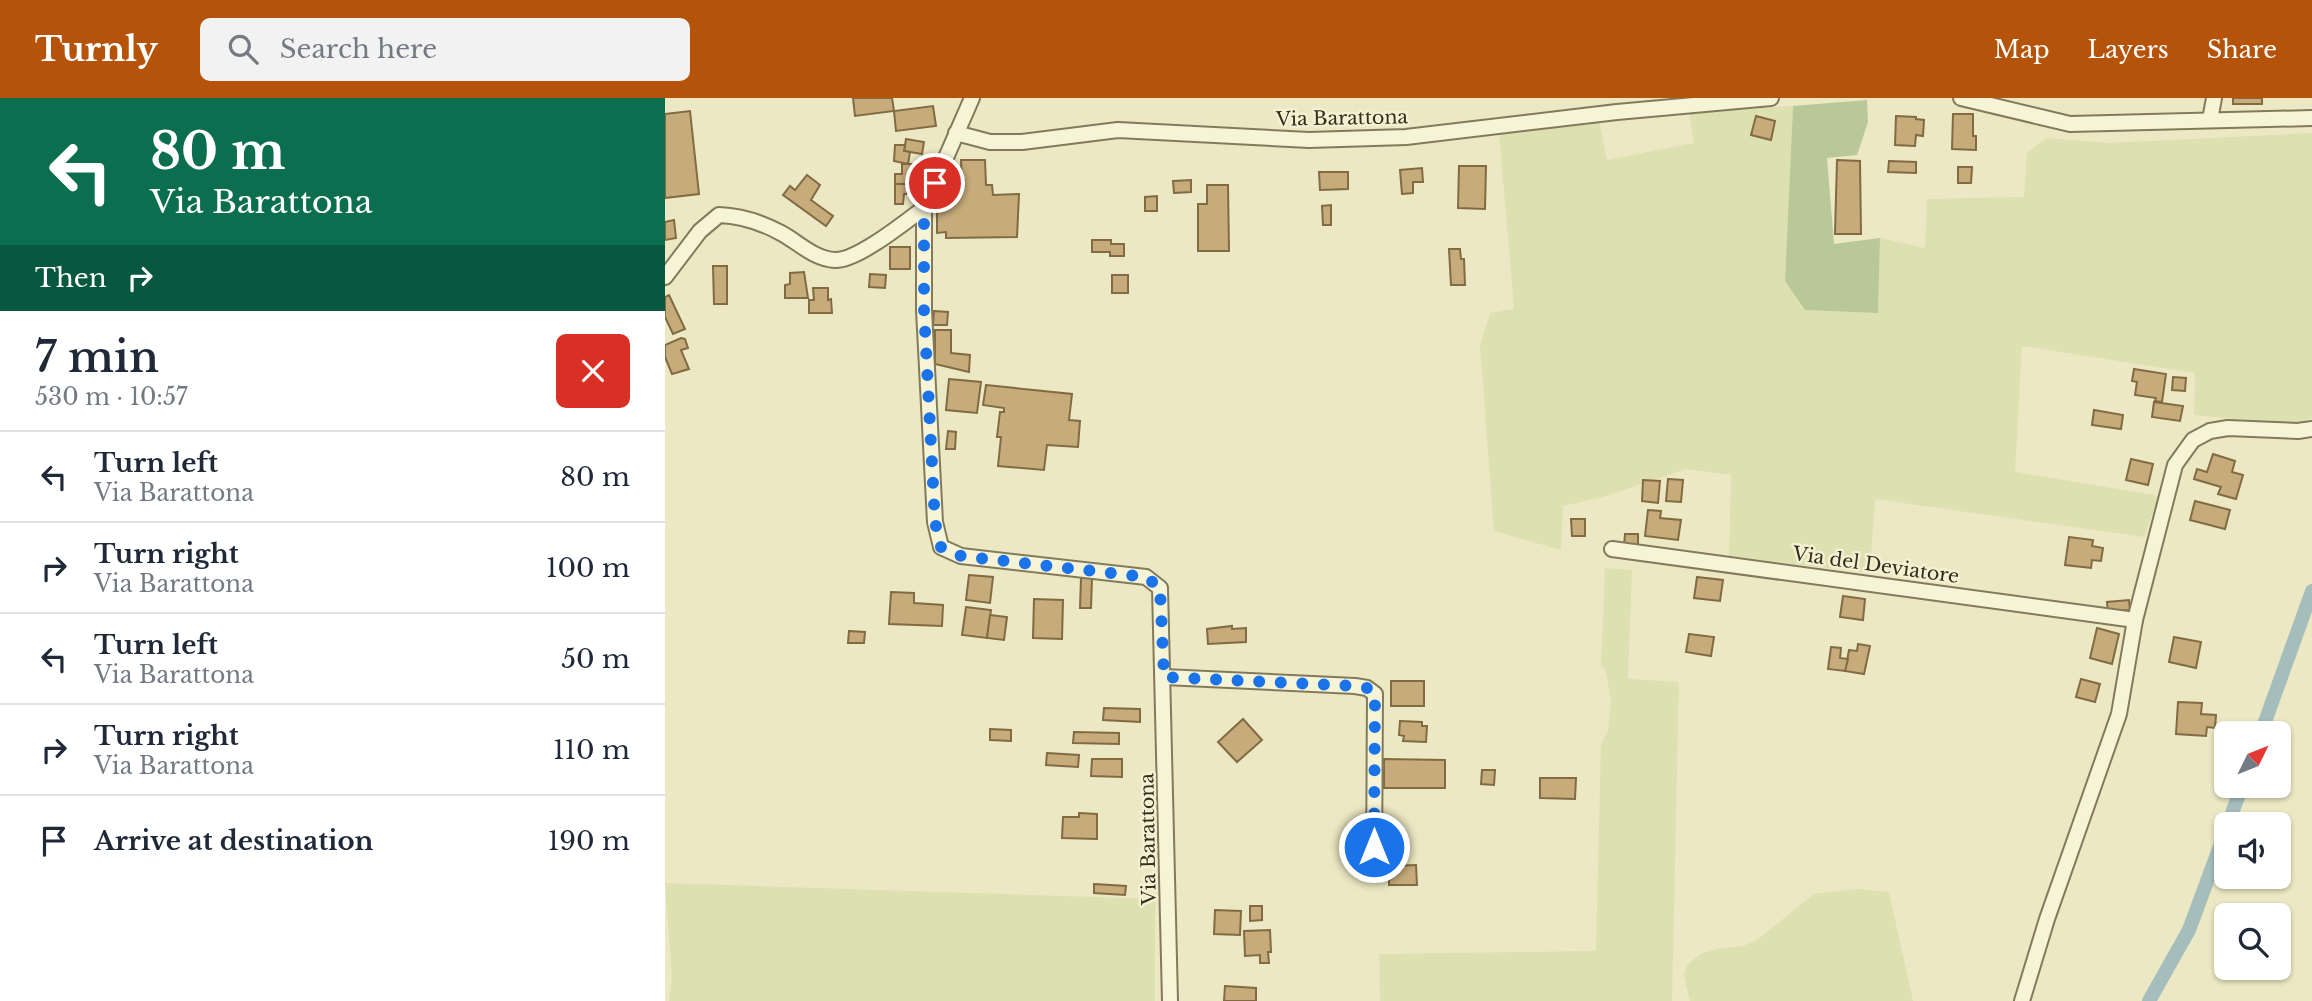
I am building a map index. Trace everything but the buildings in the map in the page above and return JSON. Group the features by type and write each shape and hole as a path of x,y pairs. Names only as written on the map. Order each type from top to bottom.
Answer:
{"street":[{"name":"Via Barattona","path":"972,98 924,208 926,336 935,522 941,547 961,556 1146,577 1160,588 1170,1001"},
{"name":"Via Barattona","path":"956,133 990,142 1022,142 1118,130 1309,140 1406,137 1617,112 1771,98"},
{"path":"1961,98 2070,124 2312,118"},
{"path":"2210,120 2214,98"},
{"path":"665,277 700,231 719,215 743,216 782,233 806,250 835,260 864,251 924,208"},
{"path":"2022,1001 2047,919 2119,714 2135,620 2175,466 2193,440 2210,431 2228,428 2298,431 2312,429"},
{"name":"Via del Deviatore","path":"1612,549 2135,620"},
{"path":"1164,677 1355,686 1367,688 1375,694 1374,872"}],"green space":[{"path":"1867,100 1868,122 1857,155 1827,158 1834,244 1880,238 1878,313 1805,310 1785,281 1793,106"},
{"path":"1793,106 1785,281 1805,310 1877,313 1880,238 1925,248 1927,199 2024,197 2027,153 2046,138 2109,143 2312,133 2312,418 2294,425 2194,415 2195,373 2022,346 2015,472 2159,496 2144,537 1875,499 1870,573 1729,556 1731,475 1686,469 1603,497 1563,506 1561,550 1494,531 1480,346 1490,313 1514,309 1499,132 1599,119 1607,160 1694,143 1689,112"},
{"path":"1605,568 1632,570 1628,679 1679,682 1672,1001 1380,1001 1379,954 1596,951 1601,744 1608,731 1611,702 1606,671 1601,666"},
{"path":"665,883 1155,899 1155,1001 669,1001 672,976"},
{"path":"1857,889 1889,892 1913,1001 1690,1001 1684,975 1687,965 1700,954 1743,946 1757,940 1814,894"}],"waterway":[{"path":"2265,721 2312,591"},
{"path":"2232,812 2238,798"},
{"path":"2149,1001 2189,930 2214,862"}],"route":[{"path":"935,183 924,208 924,310 935,522 941,547 961,556 1146,577 1160,588 1164,677 1367,688 1375,694 1374,847"}]}
